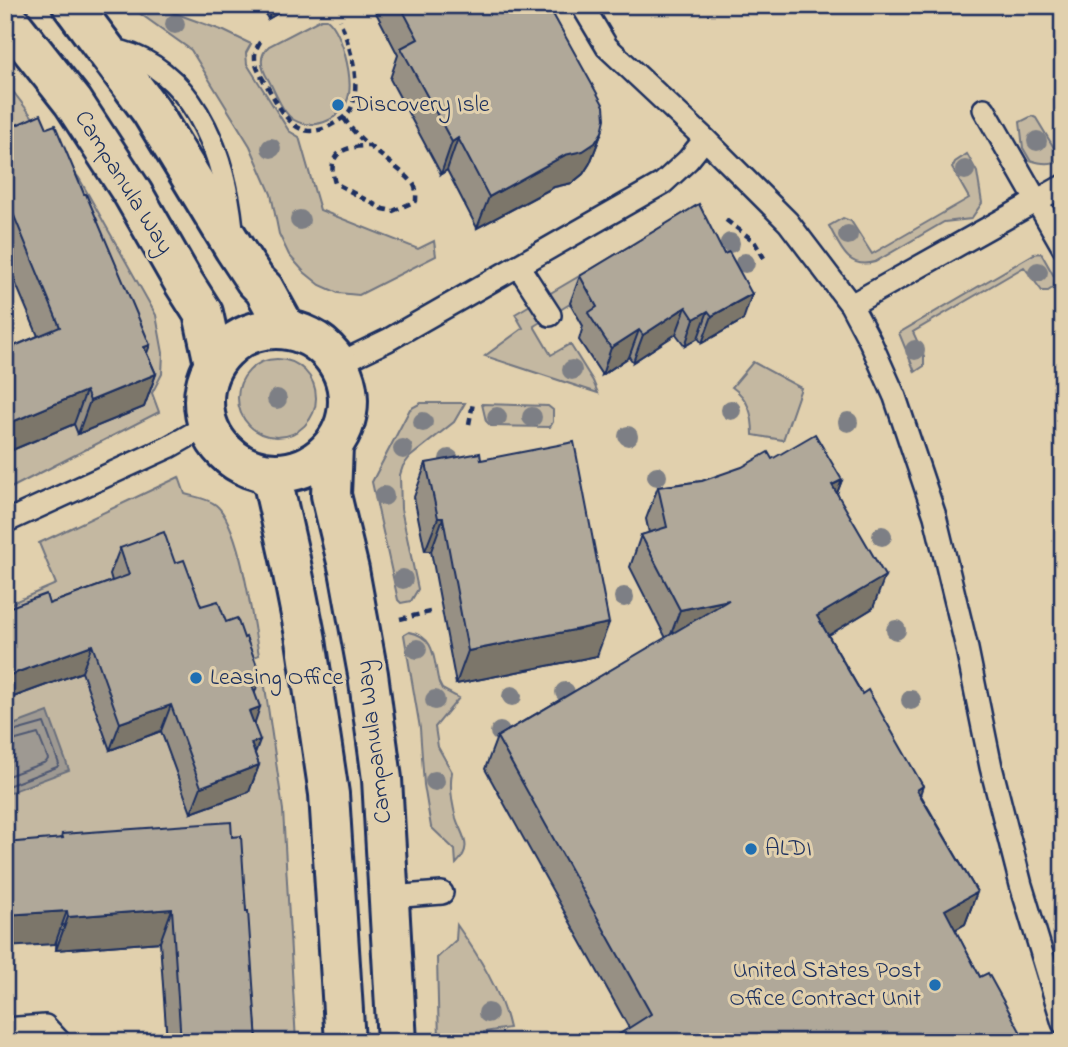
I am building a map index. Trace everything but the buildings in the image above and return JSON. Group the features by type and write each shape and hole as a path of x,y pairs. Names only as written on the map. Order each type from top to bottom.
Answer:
{"street":[{"path":"72,5 151,111 234,248 264,289 286,329"},
{"name":"Campanula Way","path":"5,16 73,102 133,194 203,313 214,364"},
{"path":"286,329 304,334 324,346 338,364 348,391 347,419 333,446 315,463 294,471 263,472 240,464 223,450 208,425 204,399 214,364 226,348 245,336 262,330 286,329"},
{"name":"Campanula Way","path":"333,446 331,495 349,570 368,674 382,779 397,1042"},
{"path":"263,472 273,483 290,559 306,640 329,794 345,1042"}],"lane":[{"path":"582,5 607,47 788,222 851,305 895,397 935,516 966,644 990,767 1021,885 1063,1023"},
{"path":"984,109 1063,247"},
{"path":"338,364 388,340 663,183 688,160 705,139"},
{"path":"851,305 1063,186"},
{"path":"519,267 550,315"},
{"path":"5,522 169,447 208,425"},
{"path":"390,897 442,893"},
{"path":"5,1029 45,1026 60,1042"}],"path":[{"path":"260,42 255,49 254,58 257,70 290,124 312,132 324,130 350,113 356,85 354,67 340,20"},
{"path":"344,118 369,146 415,186 416,201 401,209 383,209 335,183 332,165 336,156 353,146 369,146"},
{"path":"726,220 754,241 764,258"},
{"path":"469,424 473,403"},
{"path":"396,620 430,612"}],"shaded area":[{"path":"128,5 158,5 251,44 246,53 247,64 289,131 299,137 320,210 418,249 434,241 436,256 359,295 338,293 320,285 304,272 289,255 279,234 271,194 250,146 191,50"},
{"path":"321,19 327,19 332,25 341,43 347,65 349,94 342,110 335,116 320,123 302,123 290,117 282,107 264,71 262,58 269,46"},
{"path":"5,81 79,178 156,315 163,353 162,374 152,393 159,412 5,491 5,453 51,434 70,414 78,434 5,158"},
{"path":"1032,116 1036,118 1056,151 1063,148 1063,159 1046,163 1030,160 1023,148 1020,122"},
{"path":"967,154 977,172 982,203 971,219 944,222 875,262 858,263 841,248 829,226 843,218 851,221 872,254 969,198 952,168 955,162"},
{"path":"681,216 689,231 534,326 551,355 570,344 598,393 485,356 523,328 515,314"},
{"path":"1041,253 1055,278 1054,287 1042,291 1024,267 913,332 924,356 924,366 915,372 899,333 1034,254"},
{"path":"277,359 292,362 305,370 313,383 316,398 313,413 305,426 292,434 277,437 262,434 249,426 241,413 238,398 241,383 249,370 262,362"},
{"path":"753,362 801,388 783,440 753,435 749,408 732,387"},
{"path":"421,403 465,403 454,422 410,457 400,475 401,509 418,589 411,601 401,603 398,600 372,482 410,409"},
{"path":"482,404 548,406 553,410 553,422 550,427 491,426 486,421"},
{"path":"179,477 185,494 216,505 225,516 239,552 259,655 234,664 119,602 91,696 110,750 161,731 188,803 240,738 256,681 264,680 283,810 296,1042 234,1042 236,945 5,875 5,606 56,584 39,543"},
{"path":"409,632 425,639 429,644 442,689 459,698 435,727 438,747 452,772 452,801 465,841 464,852 456,864 455,850 431,827 424,785 420,728 404,635"},
{"path":"457,925 495,987 509,1028 484,1032 484,1042 439,1042 437,958 456,940"}],"water":[{"path":"48,712 69,770 5,794 5,728"}],"place":[{"name":"Discovery Isle","path":"338,105"},
{"name":"Leasing Office","path":"196,678"},
{"name":"ALDI","path":"751,849"},
{"name":"United States Post Office Contract Unit","path":"935,985"}]}
